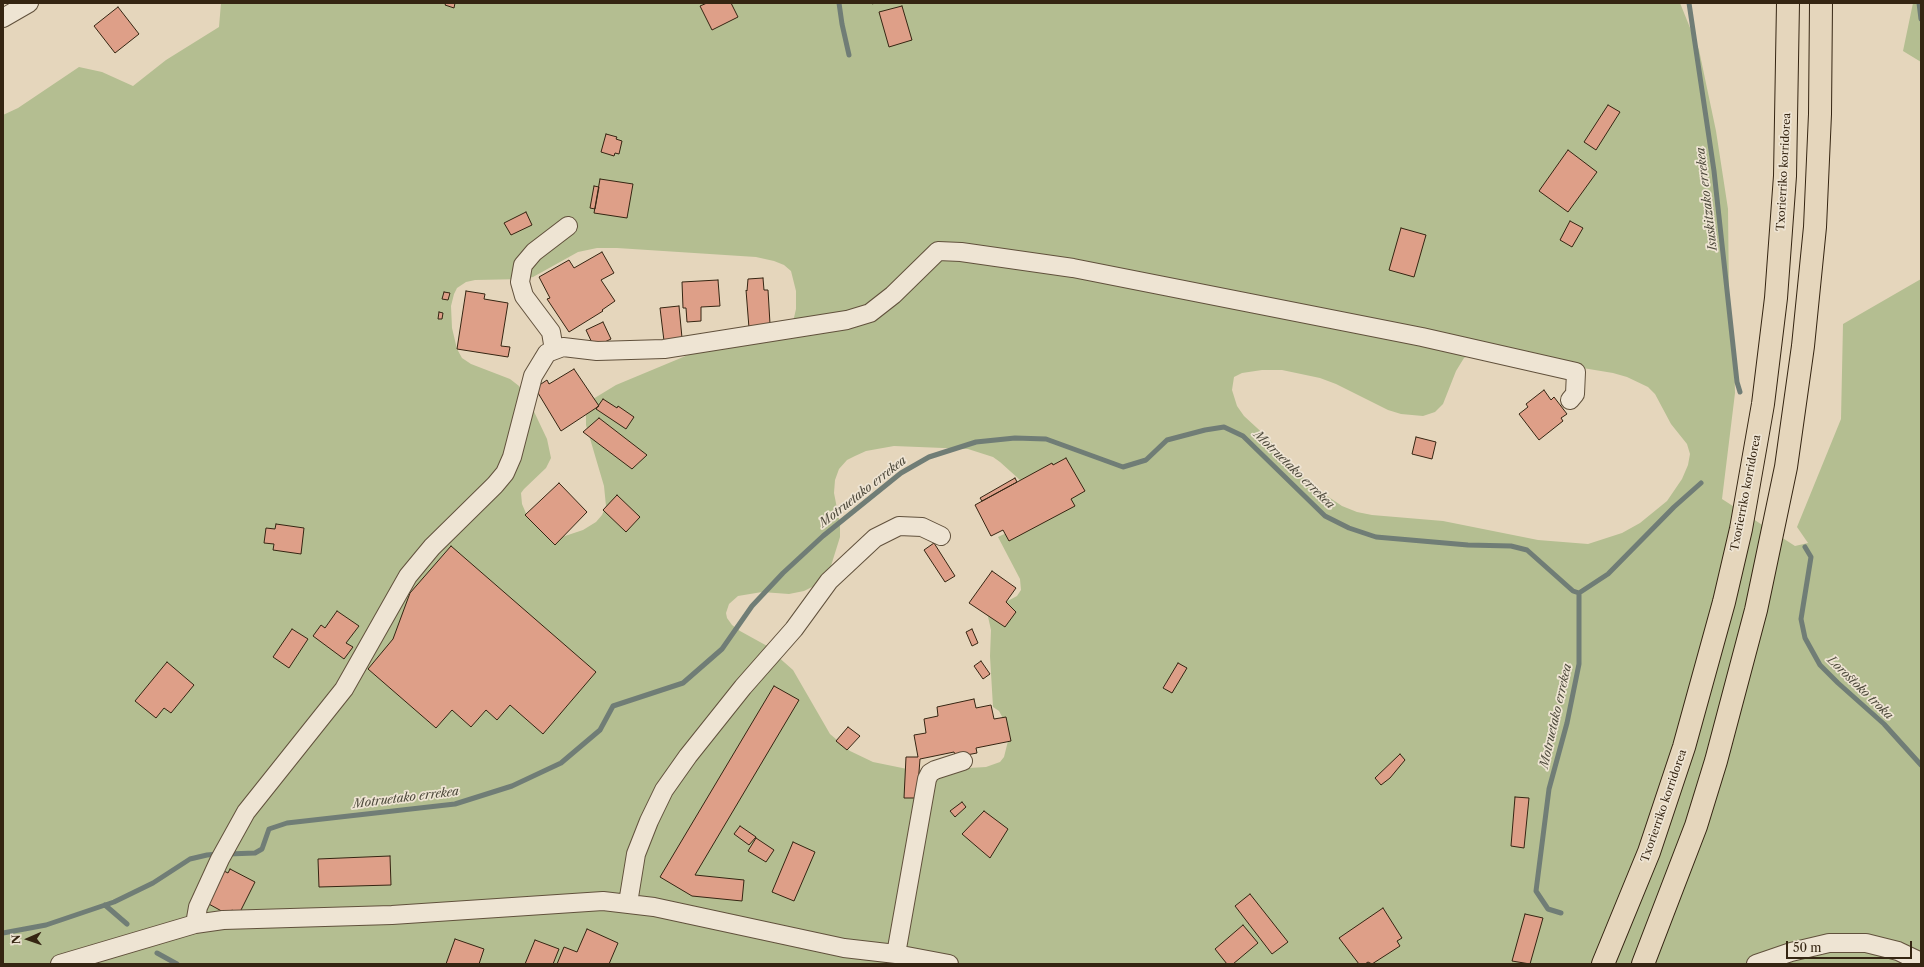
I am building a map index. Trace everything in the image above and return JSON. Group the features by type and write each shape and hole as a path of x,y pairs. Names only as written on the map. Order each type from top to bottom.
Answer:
{"highway":[{"name":"Txorierriko korridorea","path":"1603,964 1649,852 1684,747 1724,602 1742,522 1763,404 1776,298 1785,176 1788,3"},
{"path":"1643,964 1696,826 1716,761 1756,610 1784,475 1804,346 1815,227 1820,114 1821,3"}],"street":[{"path":"3,18 29,3"},
{"path":"554,350 551,332 524,296 520,282 523,264 534,252 568,226"},
{"path":"195,924 198,907 228,843 246,812 344,688 408,576 432,548 495,485 505,473 512,457 533,376 547,353 554,350 563,347 597,351 664,349 847,320 870,313 893,294 938,251 961,252 1096,273 1414,335 1576,372 1575,394 1570,400"},
{"path":"628,903 636,854 649,821 664,790 688,756 743,687 794,629 829,581 875,538 899,526 922,527 941,536"},
{"path":"883,956 927,779 930,773 935,770 963,761"},
{"path":"60,964 195,924 222,920 392,915 603,901 654,907 883,956 949,964"},
{"path":"1756,964 1791,952 1829,944 1866,943 1898,951 1921,962"}],"green space":[{"path":"221,3 1680,3 1699,50 1716,131 1728,209 1729,298 1734,351 1735,393 1722,499 1795,546 1808,543 1797,527 1841,419 1843,324 1921,279 1921,964 3,964 3,115 18,108 79,67 102,72 133,86 166,60 219,27","holes":["597,248 756,257 774,261 784,265 791,271 796,291 796,309 793,322 700,350 616,385 593,399 586,410 586,425 604,486 606,506 602,515 596,522 583,530 562,537 547,535 528,518 522,504 521,493 546,468 551,458 547,439 528,399 519,386 510,379 471,364 462,358 457,349 452,328 451,306 457,288 466,282 475,280 523,279 533,277 578,252","1498,354 1613,373 1627,377 1648,387 1655,394 1671,424 1687,444 1690,454 1688,465 1682,479 1667,501 1640,523 1622,533 1588,544 1538,540 1443,521 1372,515 1357,512 1342,506 1308,483 1269,439 1244,416 1237,406 1232,390 1234,377 1242,373 1262,370 1282,370 1320,378 1336,384 1388,410 1401,414 1423,416 1435,412 1443,404 1456,371 1464,358 1470,355","894,446 968,449 993,457 1020,480 1040,477 1027,523 998,537 1020,579 1021,590 1017,596 987,612 991,630 990,656 993,707 999,711 1006,724 1008,741 1004,757 1000,762 986,767 917,771 873,762 850,751 830,734 793,670 769,647 740,631 732,625 727,618 726,613 729,604 738,596 762,592 789,594 804,591 818,584 830,569 840,537 840,524 834,493 835,480 839,469 847,460 866,451"]},
{"path":"1913,3 1921,3 1921,62 1903,51"}],"building":[{"path":"446,3 455,3 454,8 445,5"},
{"path":"707,3 731,3 738,17 712,30 700,6"},
{"path":"902,6 912,40 889,47 879,12"},
{"path":"118,7 139,34 115,53 94,26"},
{"path":"1608,105 1620,112 1596,150 1584,142"},
{"path":"606,134 617,137 616,139 622,141 619,154 615,153 614,156 601,152"},
{"path":"1568,150 1597,172 1568,212 1539,191"},
{"path":"600,179 633,184 627,218 594,213"},
{"path":"594,186 599,187 595,209 590,208"},
{"path":"526,212 532,225 511,235 504,223"},
{"path":"1570,221 1583,228 1572,247 1560,240"},
{"path":"1401,228 1426,235 1414,277 1389,270"},
{"path":"602,252 614,273 601,280 615,301 602,310 603,311 569,332 547,299 550,298 539,277 569,260 574,268"},
{"path":"763,278 764,290 768,290 770,324 749,328 746,290 747,291 748,279"},
{"path":"718,280 720,306 701,307 701,321 687,322 686,308 683,308 682,282"},
{"path":"466,291 485,294 484,299 508,303 501,346 510,347 508,357 457,349"},
{"path":"444,292 450,293 448,300 442,299"},
{"path":"679,306 682,338 664,341 660,308"},
{"path":"439,312 443,313 442,319 438,319"},
{"path":"603,322 611,339 594,347 586,330"},
{"path":"574,369 599,406 561,431 535,388 547,380 549,384"},
{"path":"1544,390 1551,400 1554,397 1567,414 1561,418 1563,421 1539,440 1519,414 1528,407 1526,404"},
{"path":"603,399 617,408 618,406 634,417 626,429 596,409"},
{"path":"599,418 647,455 632,469 583,432"},
{"path":"1416,437 1436,442 1432,459 1412,454"},
{"path":"1066,458 1085,491 1071,499 1075,506 1009,541 1003,530 991,536 975,505 1052,463 1053,465"},
{"path":"1015,478 1017,482 982,501 980,498"},
{"path":"559,483 587,512 555,545 525,515"},
{"path":"617,495 640,517 626,532 603,510"},
{"path":"276,524 304,528 301,554 273,550 274,544 264,543 266,528 275,529"},
{"path":"934,543 955,576 945,582 924,550"},
{"path":"451,546 596,672 543,734 510,705 497,720 486,710 471,727 452,710 436,728 368,669 393,639 410,593"},
{"path":"992,571 1016,588 1006,602 1016,612 1005,627 969,603"},
{"path":"337,611 359,626 346,643 353,647 344,659 313,636 321,625 325,628"},
{"path":"292,629 308,639 289,668 273,657"},
{"path":"972,629 978,643 972,646 966,632"},
{"path":"981,661 990,674 983,679 974,666"},
{"path":"167,662 194,685 171,713 164,708 156,718 135,701"},
{"path":"1178,663 1187,668 1172,693 1163,688"},
{"path":"774,686 799,700 695,875 744,880 742,901 692,896 660,877"},
{"path":"974,699 976,708 991,705 994,719 1006,717 1011,741 976,748 977,753 956,757 954,752 920,759 917,798 904,798 906,757 918,757 914,735 926,733 924,719 938,716 937,707"},
{"path":"848,727 860,736 847,750 836,741"},
{"path":"1400,754 1405,760 1390,778 1381,785 1375,778"},
{"path":"1515,797 1529,798 1524,848 1511,846"},
{"path":"962,802 966,807 955,817 950,811"},
{"path":"984,811 1008,829 990,858 962,834"},
{"path":"740,826 756,837 749,845 734,834"},
{"path":"756,838 774,850 766,862 748,851"},
{"path":"793,842 815,852 794,901 772,892"},
{"path":"390,856 391,885 319,887 318,859"},
{"path":"230,869 255,882 239,914 232,910 227,914 207,903 224,871 228,873"},
{"path":"1250,894 1288,942 1272,954 1235,906"},
{"path":"1383,908 1402,938 1397,941 1400,946 1372,964 1368,962 1365,964 1359,964 1339,938"},
{"path":"1525,914 1543,918 1530,964 1512,961"},
{"path":"1243,925 1258,943 1233,964 1227,964 1215,949"},
{"path":"587,929 618,943 609,964 557,964 564,947 577,952"},
{"path":"455,939 484,949 479,964 446,964"},
{"path":"535,940 559,949 553,964 525,964"}],"waterway":[{"path":"839,3 849,55"},
{"name":"Isuskitzako errekea","path":"1689,3 1714,171 1737,382 1740,392"},
{"path":"1919,3 1921,19"},
{"name":"Motruetako errekea","path":"228,854 255,853 262,849 269,829 287,823 455,804 512,786 561,763 600,730 613,706 683,683 722,649 752,606 783,573 823,536 901,473 929,457 976,442 1015,438 1046,439 1123,467 1146,460 1167,440 1205,430 1224,427 1243,436 1325,516 1349,528 1376,537 1468,545 1511,546 1527,550 1573,591 1579,593 1579,664 1567,723 1549,789 1536,891 1548,909 1561,913"},
{"name":"Lorostoko troka","path":"1579,593 1608,574 1674,507 1701,483"},
{"name":"Lorostoko troka","path":"1805,547 1811,557 1801,619 1805,638 1820,665 1884,724 1921,765"},
{"name":"Motruetako errekea","path":"3,933 46,925 114,902 153,883 190,859 218,854"},
{"path":"105,905 127,924"},
{"path":"157,953 177,964"}]}
